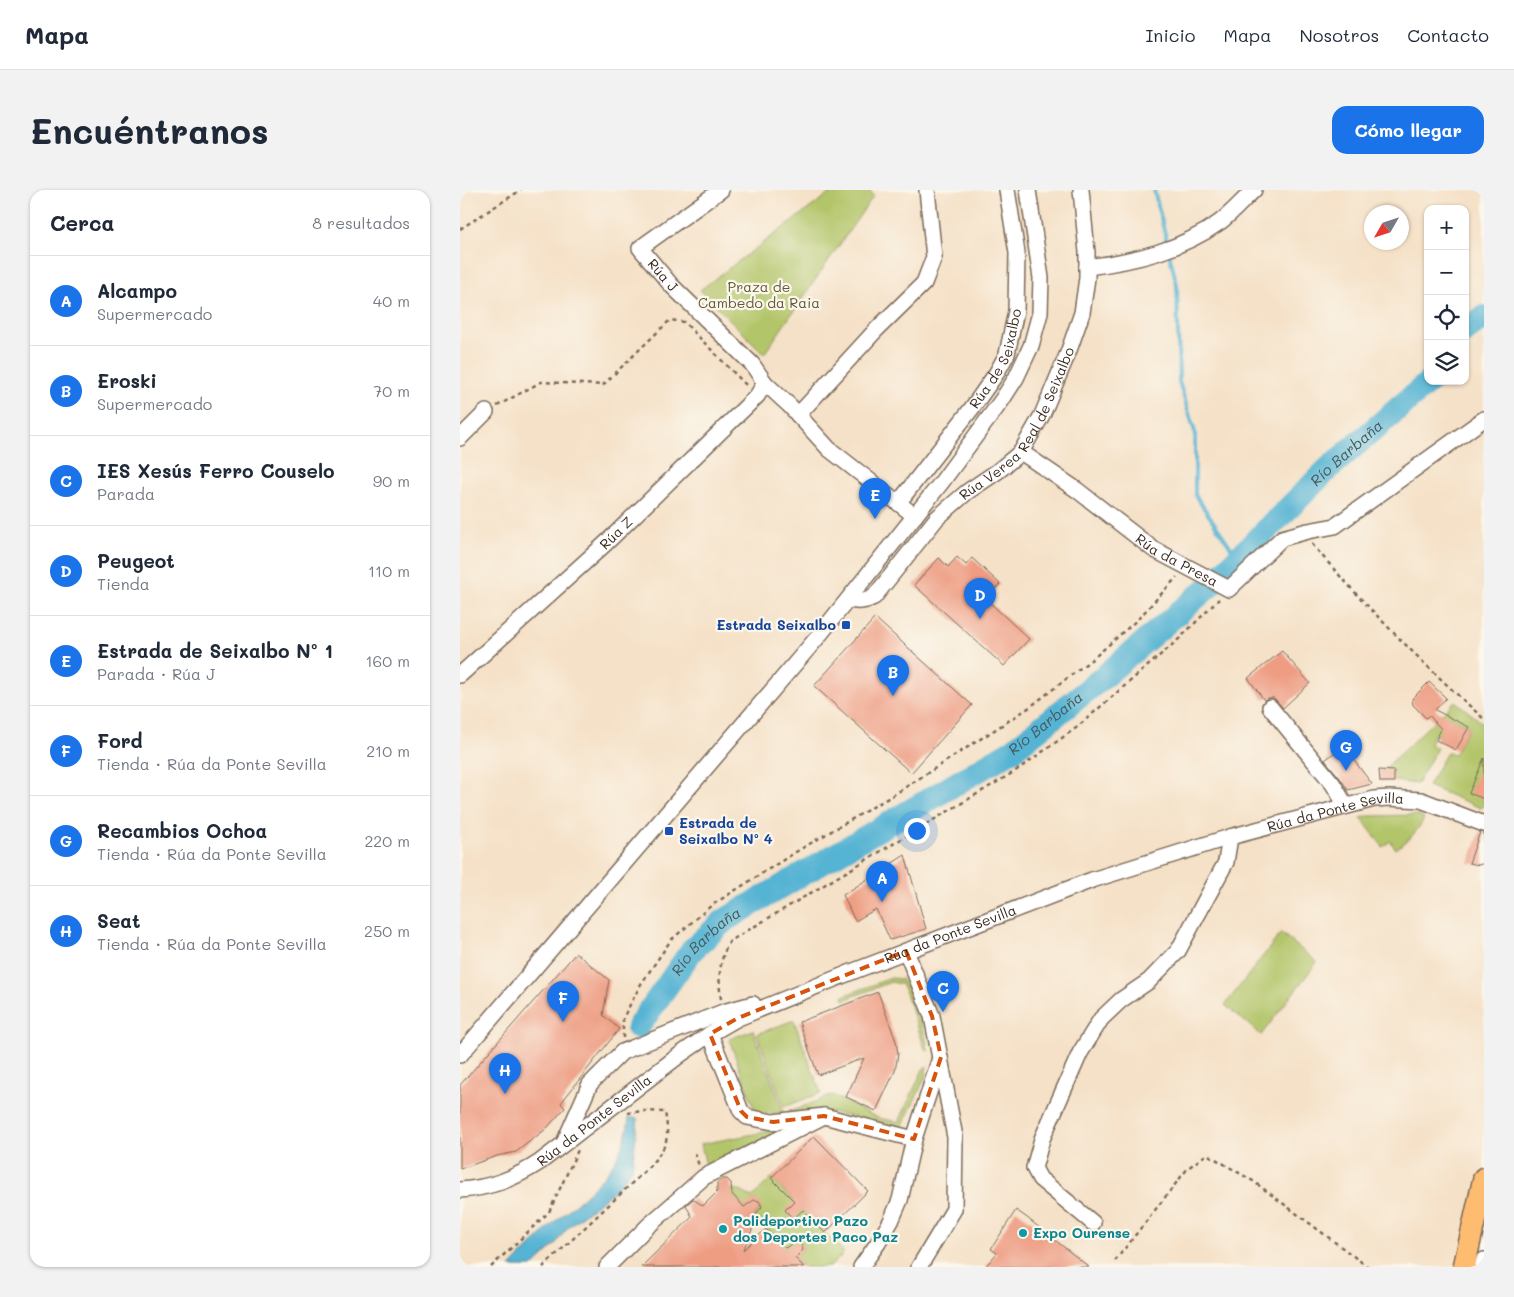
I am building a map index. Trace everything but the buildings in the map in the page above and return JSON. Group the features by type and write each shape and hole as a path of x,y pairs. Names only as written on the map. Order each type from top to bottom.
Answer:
{"highway":[{"path":"1464,1267 1484,1178"},
{"path":"1469,1267 1484,1216"}],"street":[{"name":"Rúa J","path":"721,190 640,248 671,285 752,364 765,383 798,414 829,449 915,516"},
{"path":"798,414 876,330 924,283 934,257 927,190"},
{"name":"Rúa de Seixalbo","path":"899,502 972,408 996,374 1007,354 1016,311 1017,253 1006,190"},
{"path":"460,1054 790,670 915,516 1002,400 1016,378 1034,339 1040,313 1041,278 1028,190"},
{"name":"Rúa Verea Real de Seixalbo","path":"848,600 867,601 874,597 937,518 967,492 998,471 1021,452 1042,415 1082,313 1087,267 1081,190"},
{"path":"1087,267 1142,258 1180,245 1221,221 1234,211 1252,191"},
{"name":"Rúa Z","path":"460,675 605,544 757,396 765,383"},
{"path":"460,438 486,412"},
{"name":"Rúa da Presa","path":"1021,452 1078,490 1153,549 1229,589 1282,538 1334,526 1484,419"},
{"path":"1270,707 1333,784 1346,806"},
{"name":"Rúa da Ponte Sevilla","path":"460,1190 487,1187 510,1179 540,1162 680,1054 738,1018 1092,880 1230,837 1379,799 1421,800 1484,824"},
{"path":"1093,1223 1040,1179 1034,1168 1042,1139 1080,1054 1101,1018 1121,1000 1149,981 1178,951 1226,862 1230,837"},
{"path":"906,951 932,1016 955,1137 954,1209 919,1267"},
{"path":"563,1144 590,1084 622,1052 723,1012 796,995"},
{"path":"710,1034 740,1111 747,1117 773,1122 824,1116 914,1139"},
{"path":"861,1267 878,1243 900,1200 914,1139 941,1057"},
{"path":"607,1267 704,1177 824,1116"},
{"path":"1482,1267 1484,1260"}],"path":[{"path":"460,229 521,190"},
{"path":"486,412 541,382 602,385 670,320 684,322 757,396"},
{"path":"1302,532 1352,590 1432,672 1484,719"},
{"path":"622,1052 623,1018 642,984 671,940 712,905 756,876 895,794 1030,707 1096,656 1124,631 1174,581 1184,566"},
{"path":"723,1012 719,984 723,953 730,942 1014,772 1076,728 1180,638 1229,589"},
{"path":"543,1267 647,1169 658,1157 668,1140 665,1112 632,1112 622,1116"},
{"path":"491,1267 549,1212 580,1146"},
{"path":"695,1153 700,1170"},
{"path":"1115,1261 1188,1168 1207,1154 1253,1181 1368,1267"}],"highlighted area":[{"path":"906,951 932,1016 941,1057 914,1139 824,1116 773,1122 747,1117 741,1111 710,1034 738,1018"}],"green space":[{"name":"Praza de Cambedo da Raia","path":"834,190 869,190 874,195 764,354 700,290"},
{"path":"1455,701 1484,724 1484,806 1481,808 1428,786 1447,752 1454,755 1469,727 1448,716 1438,736 1434,734 1430,744 1437,748 1417,784 1394,781 1383,770"},
{"path":"1418,815 1424,818 1416,832 1396,849 1390,841 1383,847 1361,818 1369,816"},
{"path":"1281,933 1317,962 1261,1035 1225,1005"},
{"path":"891,978 901,979 910,992 922,1024 928,1051 925,1049 906,993 901,984 891,982 844,1000 843,996"},
{"path":"794,1020 821,1093 784,1107 757,1034"},
{"path":"753,1030 784,1113 756,1114 729,1039"},
{"path":"927,1066 925,1078 902,1127 825,1111 787,1113 832,1095 878,1118 899,1122 923,1069"},
{"path":"792,1127 706,1166 701,1144"},
{"path":"771,1178 843,1251 843,1254 830,1267 804,1267 795,1258 803,1250 801,1244 795,1242 786,1250 754,1216 761,1209 760,1203 754,1200 745,1208 729,1191 731,1189 738,1190 752,1197"}],"water":[{"path":"629,1117 638,1119 632,1169 616,1189 568,1227 554,1246 532,1267 510,1267 548,1228 588,1192 611,1167 626,1136"}],"waterway":[{"path":"1154,190 1168,246"},
{"path":"1169,253 1177,285 1179,382 1195,432 1195,495 1238,558"},
{"name":"Río Barbaña","path":"1469,328 1484,317"},
{"name":"Río Barbaña","path":"638,1027 692,950 725,920 1013,750 1101,679 1212,584 1328,469 1425,385"}],"place":[{"name":"Estrada de Seixalbo Nº 1","path":"875,519"},
{"name":"Peugeot","path":"980,619"},
{"name":"Estrada Seixalbo","path":"846,625"},
{"name":"Eroski","path":"893,696"},
{"name":"Recambios Ochoa","path":"1346,771"},
{"name":"Estrada de Seixalbo Nº 4","path":"669,831"},
{"name":"Alcampo","path":"882,902"},
{"name":"IES Xesús Ferro Couselo","path":"943,1012"},
{"name":"Ford","path":"563,1022"},
{"name":"Seat","path":"505,1094"},
{"name":"Polideportivo Pazo dos Deportes Paco Paz","path":"723,1229"},
{"name":"Expo Ourense","path":"1023,1233"}]}
